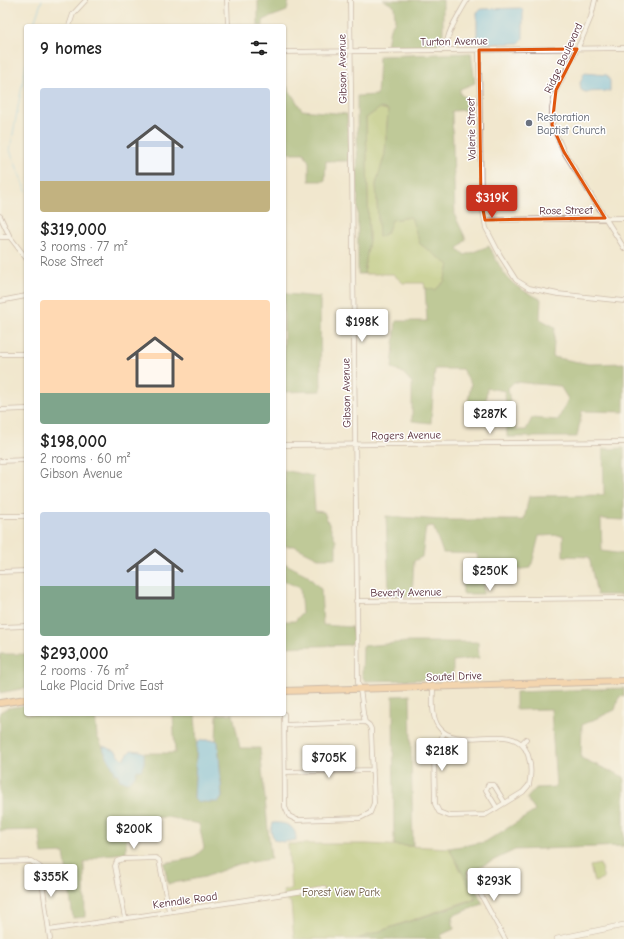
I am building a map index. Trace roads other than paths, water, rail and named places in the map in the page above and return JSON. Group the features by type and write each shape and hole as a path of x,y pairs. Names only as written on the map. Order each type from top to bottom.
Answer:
{"main road":[{"name":"Soutel Drive","path":"286,691 624,681"},
{"path":"0,703 24,699"}],"street":[{"path":"70,24 73,14 86,0"},
{"path":"226,0 228,24"},
{"name":"Gibson Avenue","path":"285,772 285,807 289,816 297,820 365,817 370,813 374,803 371,729 365,722 358,683 350,0"},
{"path":"446,50 446,43 451,30 467,0"},
{"name":"Ridge Boulevard","path":"595,0 591,17 577,49 556,90 552,108 552,125 564,152 624,248"},
{"name":"Turton Avenue","path":"286,52 624,48"},
{"name":"Valerie Street","path":"479,50 481,200 486,228 502,259 516,280 532,290 624,301"},
{"path":"0,216 10,237 24,255"},
{"name":"Rose Street","path":"484,220 624,218"},
{"path":"0,237 10,237"},
{"path":"0,300 24,296"},
{"path":"0,354 24,354"},
{"path":"0,410 24,409"},
{"name":"Rogers Avenue","path":"286,446 624,442"},
{"path":"0,461 24,460"},
{"path":"0,516 24,516"},
{"path":"0,572 24,571"},
{"name":"Beverly Avenue","path":"356,601 624,598"},
{"path":"0,627 24,626"},
{"path":"433,687 435,720 444,733 459,738 503,737 522,744 528,756 529,785 523,792 485,815 448,816 439,812 435,804 434,752 444,733"},
{"path":"284,716 285,772 373,770"},
{"path":"284,725 365,722"},
{"path":"522,744 526,739"},
{"path":"497,808 486,790 488,785 494,785 505,803"},
{"path":"125,918 115,866 117,861 123,859 158,858 169,911"},
{"path":"0,862 31,861 38,864 41,870 43,896 50,939"},
{"path":"469,873 505,939"},
{"name":"Kenndle Road","path":"48,930 324,888"},
{"path":"557,939 569,938 624,925"}],"water":[{"path":"521,8 523,11 523,39 519,43 485,44 477,38 477,12 482,9"},
{"path":"584,73 607,75 610,81 610,91 585,92 581,90 580,83"},
{"path":"202,740 216,740 218,742 222,797 219,802 199,802 194,798 197,743"},
{"path":"103,746 116,751 119,756 124,759 131,750 144,753 144,763 141,770 137,770 134,777 128,782 120,780 118,774 113,773 115,771 104,751"},
{"path":"273,823 286,824 292,828 295,831 296,840 283,842 274,840 271,831"}],"waterway":[{"path":"34,24 42,0"},
{"path":"24,75 10,150 24,186"}],"place":[{"name":"Restoration Baptist Church","path":"529,123"}],"park label":[{"name":"Forest View Park","path":"341,892"}]}
